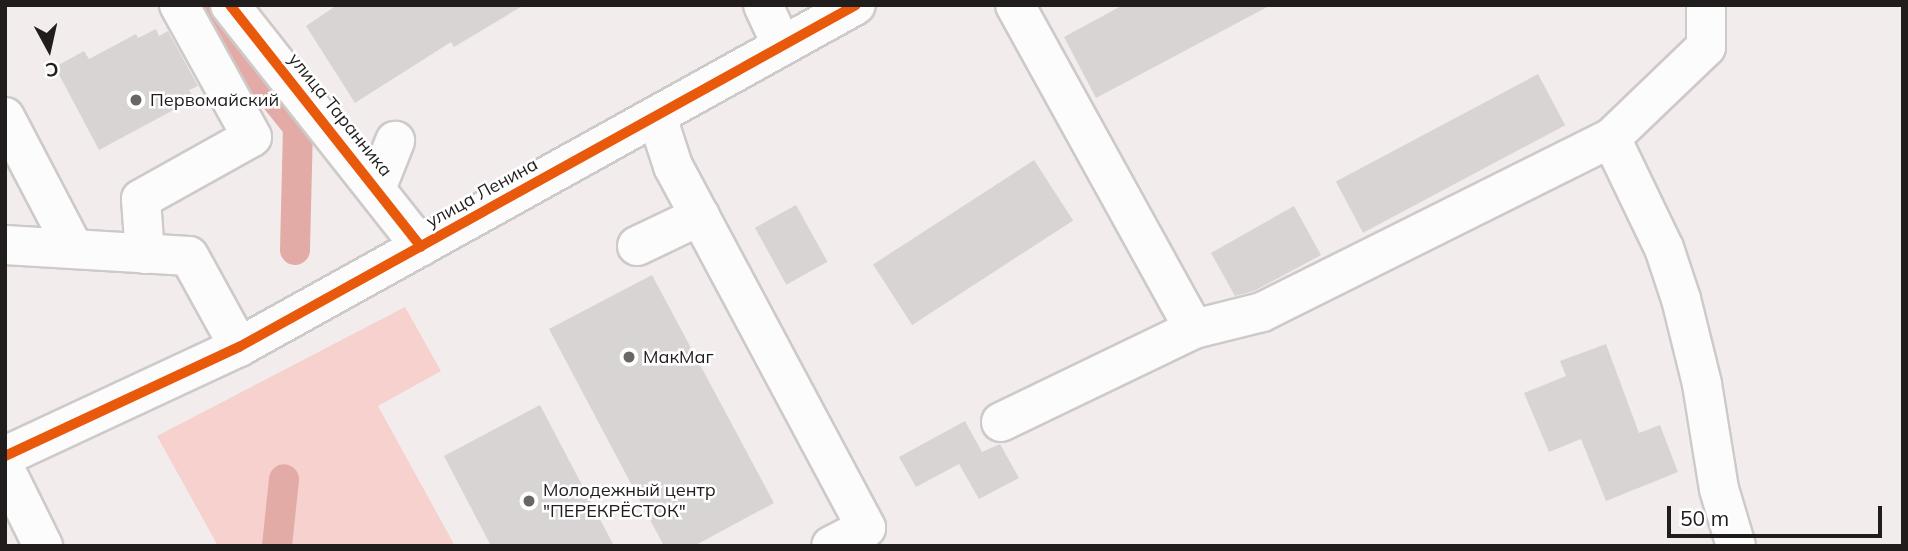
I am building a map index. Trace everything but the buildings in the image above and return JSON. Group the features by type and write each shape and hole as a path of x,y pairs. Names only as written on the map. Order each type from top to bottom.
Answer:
{"street":[{"path":"145,254 141,199 252,137 179,5"},
{"name":"улица Таранника","path":"230,5 421,247"},
{"path":"763,5 782,46"},
{"name":"улица Ленина","path":"5,456 239,347 856,5"},
{"path":"1015,5 1194,329"},
{"path":"1001,422 1194,329 1262,312 1611,138 1706,47 1706,5"},
{"path":"5,117 74,249"},
{"path":"657,117 673,166 866,528 831,546"},
{"path":"1611,138 1664,248 1681,299 1702,384 1719,489 1736,546"},
{"path":"376,189 394,141"},
{"path":"638,246 700,216"},
{"path":"5,245 189,256 239,347"},
{"path":"5,469 43,546"}],"shaded area":[{"path":"405,307 441,371 378,406 455,546 218,546 157,436"}],"waterway":[{"path":"200,5 298,127 295,250"},
{"path":"277,546 284,479"}],"cycle path":[{"path":"230,5 421,247"},
{"path":"5,456 239,347 856,5"}],"place":[{"name":"Первомайский","path":"136,100"},
{"name":"МакМаг","path":"629,357"},
{"name":"Молодежный центр \"ПЕРЕКРЁСТОК\"","path":"529,501"}]}
